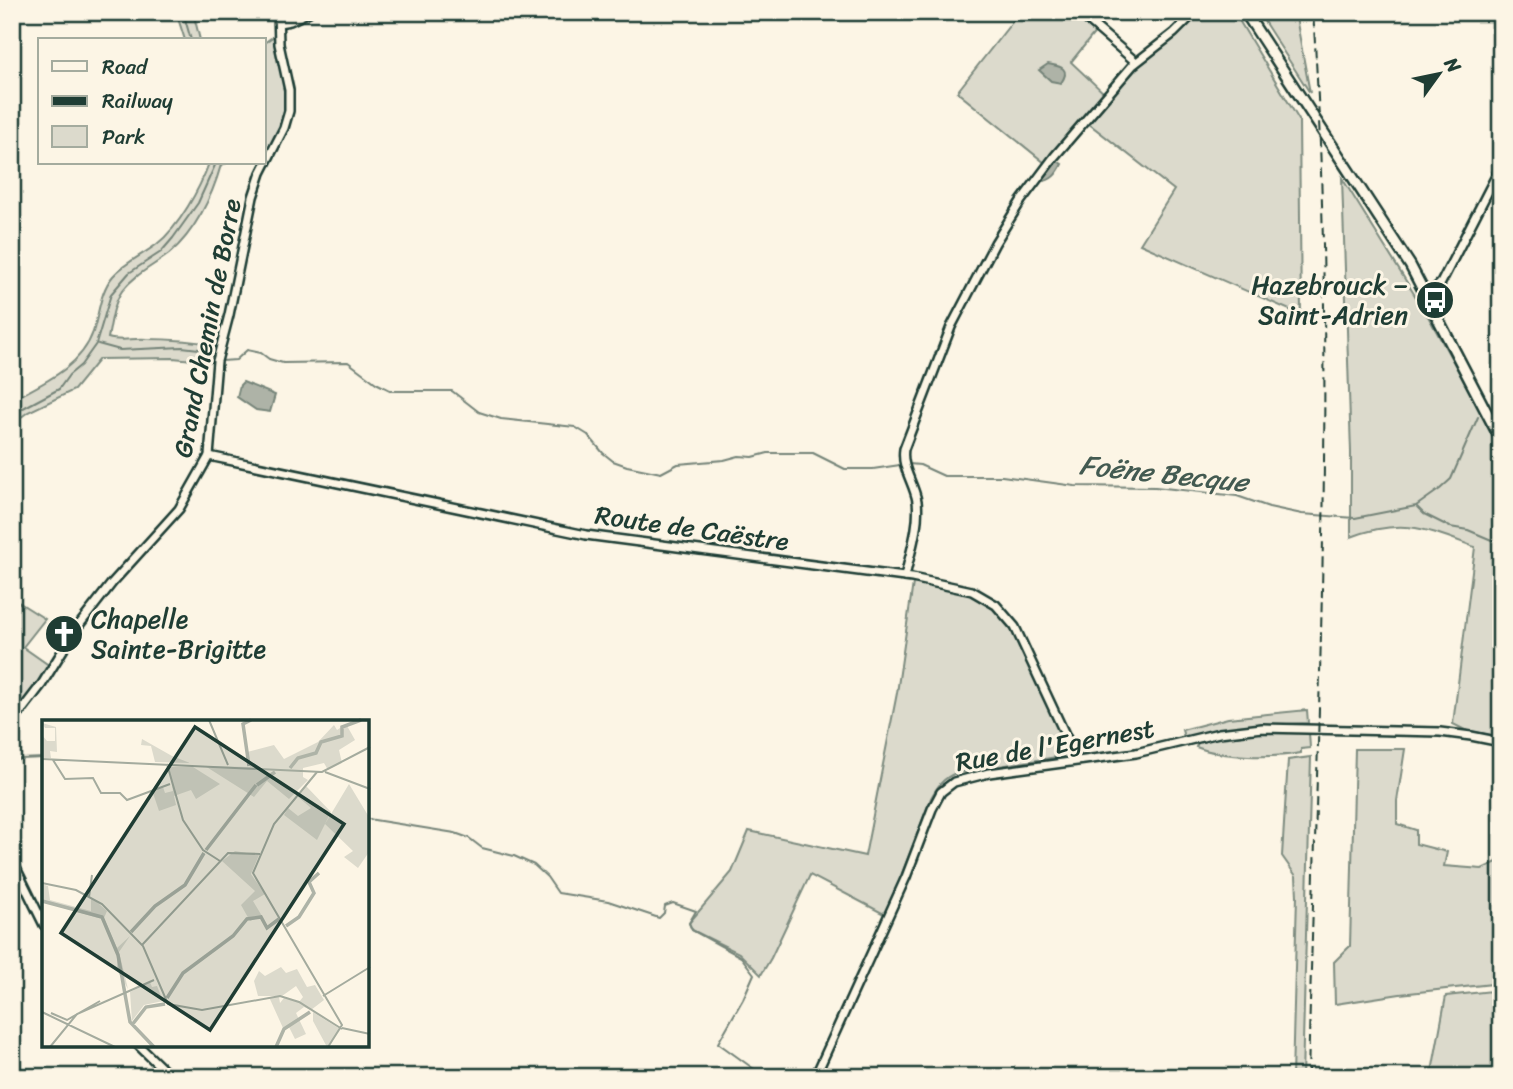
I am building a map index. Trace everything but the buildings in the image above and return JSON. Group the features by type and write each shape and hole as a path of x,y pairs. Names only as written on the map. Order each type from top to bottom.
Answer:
{"main road":[{"path":"1245,12 1386,227 1427,296 1501,440"}],"street":[{"name":"Grand Chemin de Borre","path":"266,163 284,128 289,111 289,90 280,49 278,12"},
{"path":"279,23 290,22 309,12"},
{"path":"1079,12 1136,62"},
{"path":"905,577 917,508 903,460 904,449 947,334 995,243 1025,195 1054,157 1136,62 1178,30 1195,12"},
{"name":"Grand Chemin de Borre","path":"12,723 111,583 179,509 209,456 217,361 253,197 266,164"},
{"path":"1427,296 1441,283 1501,166"},
{"name":"Route de Caëstre","path":"209,456 604,538 905,577 972,591 1005,613 1021,638 1077,760"},
{"name":"Rue de l'Egernest","path":"815,1077 889,915 932,809 941,792 954,782 965,777 1136,753 1219,733 1262,728 1446,733 1501,742"},
{"path":"12,860 42,921"},
{"path":"140,1047 171,1077"}],"green space":[{"path":"176,12 193,12 200,38 184,38"},
{"path":"1020,12 1074,12 1096,31 1071,62 1105,94 1045,163 957,92"},
{"path":"1201,12 1234,12 1299,120 1301,315 1140,244 1174,190 1088,123 1139,64 1175,38"},
{"path":"1258,12 1295,12 1310,93"},
{"path":"274,36 283,75 285,100 281,125 266,155 266,42"},
{"path":"209,164 224,164 221,165 201,213 187,235 169,254 138,275 122,291 114,308 108,338 191,341 218,345 213,362 173,358 99,359 74,390 28,412 12,424 12,400 60,373 80,355 93,332 103,296 113,276 165,237 181,217"},
{"path":"1342,178 1429,318 1486,421 1501,401 1501,737 1465,730 1453,724 1475,547 1414,528 1385,528 1351,537 1351,452"},
{"path":"913,583 963,592 990,605 1001,616 1024,651 1069,750 1063,756 956,773 944,780 931,798 886,915 810,875 761,975 739,953 692,930 689,923 732,872 749,831 865,856 897,693"},
{"path":"12,598 45,619 23,647 50,666 12,717"},
{"path":"1307,710 1308,723 1245,726 1184,737 1182,730 1228,718"},
{"path":"1268,731 1309,732 1310,748 1301,749 1301,753 1262,756 1234,755 1196,747 1199,740"},
{"path":"1355,749 1405,749 1397,801 1397,824 1416,830 1416,844 1447,852 1444,866 1482,869 1497,862 1501,842 1501,983 1335,1004 1334,962 1350,946"},
{"path":"1311,757 1302,1077 1292,1077 1297,896 1296,876 1282,856 1288,760"},
{"path":"1501,990 1501,1077 1431,1077 1446,996"}],"shaded area":[{"path":"1048,64 1064,70 1061,83 1051,81 1039,70"},
{"path":"1056,160 1062,164 1056,174 1050,179 1040,181"},
{"path":"243,382 275,395 270,412 256,410 237,397"}],"waterway":[{"path":"183,12 190,38"},
{"path":"12,414 59,389 81,365 96,344 111,294 129,273 161,252 173,238 198,203 216,164"},
{"name":"Foëne Becque","path":"98,344 120,350 182,347 199,349 214,357"},
{"name":"Foëne Becque","path":"222,361 236,360 247,350 283,363 348,362 376,383 392,391 452,391 479,412 501,419 575,427 588,435 613,461 661,473 678,464 739,456 753,457 768,453 813,453 845,469 900,465"},
{"path":"1492,409 1501,396"},
{"name":"Foëne Becque","path":"909,464 920,465 944,476 1002,476 1075,486 1155,487 1237,496 1302,514 1355,518 1416,506 1440,489 1451,479 1478,417"},
{"path":"1417,507 1424,514 1450,527 1468,530 1501,544"},
{"path":"12,763 20,759 42,758"},
{"path":"369,819 455,833 469,838 482,848 514,856 534,865 558,893 608,901 659,918 664,913 665,906 673,903 696,911 689,923 692,930 741,957 754,974 718,1043 765,1077"},
{"path":"797,1077 808,1075"}],"railway":[{"path":"1308,1077 1320,678 1324,411 1324,278 1313,12"}],"place":[{"name":"Hazebrouck – Saint-Adrien","path":"1435,300"},
{"name":"Chapelle Sainte-Brigitte","path":"64,634"}]}
